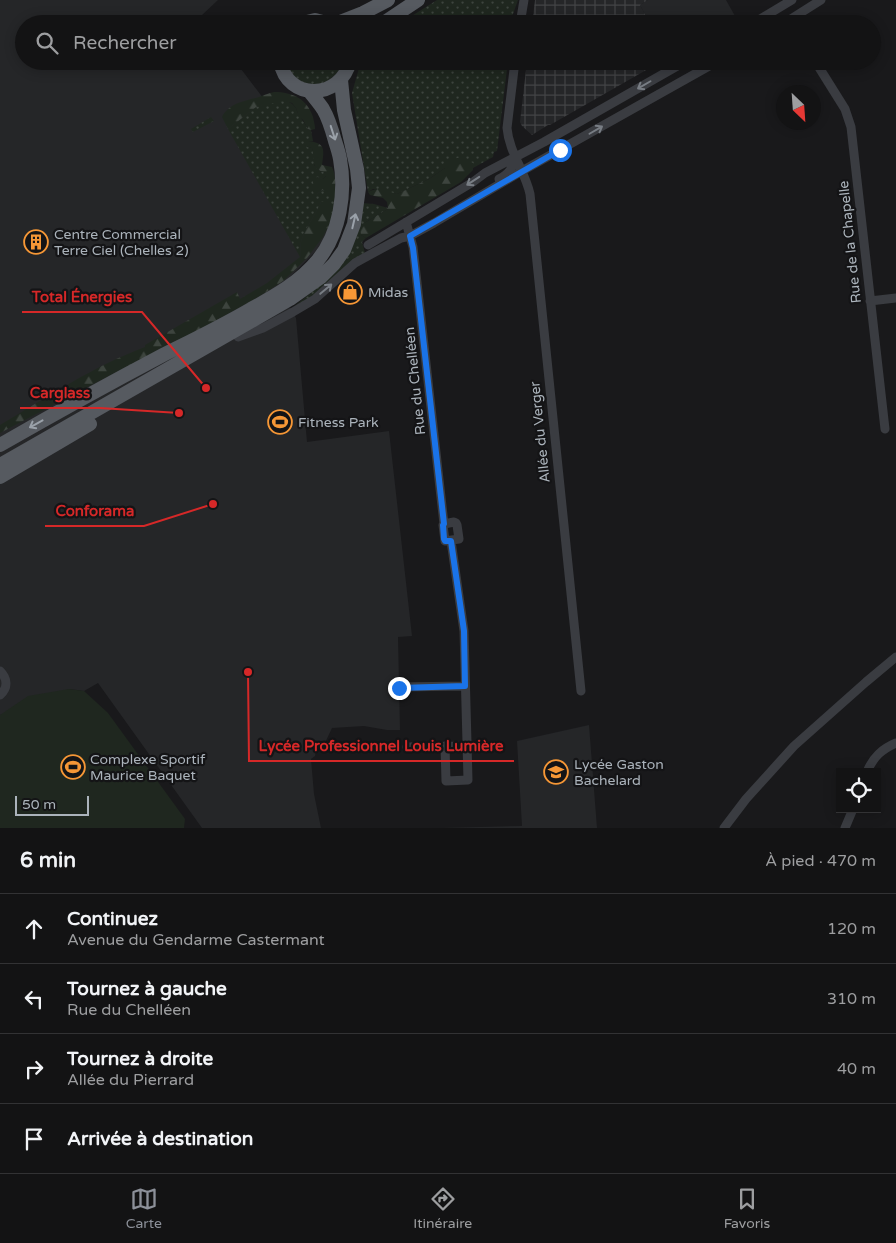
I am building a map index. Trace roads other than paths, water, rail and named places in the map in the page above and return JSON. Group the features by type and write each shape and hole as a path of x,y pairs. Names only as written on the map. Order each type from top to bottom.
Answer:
{"main road":[{"path":"358,15 388,0"},
{"path":"396,15 418,0"},
{"path":"282,70 290,81 299,88 309,91 323,90 336,84 347,70"},
{"path":"0,477 274,316 305,295 339,258 354,224 359,188 357,169 344,110 341,80"},
{"path":"0,445 275,296 297,280 319,258 332,236 342,200 342,176 340,160 326,114 309,91"},
{"path":"0,465 278,306 321,277"},
{"path":"0,457 189,348 234,319"}],"street":[{"path":"522,15 524,0"},
{"path":"768,15 792,0"},
{"path":"799,15 821,0"},
{"path":"782,7 785,15"},
{"name":"Allée du Verger","path":"514,70 507,128 508,136 528,184 530,194 580,691"},
{"path":"368,245 406,232 485,173 670,70"},
{"path":"622,115 636,102 691,70"},
{"path":"238,337 262,328 293,312 324,291 355,263 406,232 489,191 702,70"},
{"name":"Rue de la Chapelle","path":"821,70 845,109 850,127 885,430"},
{"path":"522,171 529,156 580,128 588,117"},
{"name":"Rue du Chelléen","path":"406,232 413,248 444,524 444,539 445,541 451,541 464,631 468,780 446,781 445,746"},
{"path":"870,301 896,298"},
{"path":"724,828 746,799 794,746 896,657"},
{"path":"0,671 5,677 7,686 0,695"},
{"path":"399,688 465,686"},
{"path":"869,768 878,754 896,743"},
{"path":"407,747 466,746"},
{"path":"845,828 851,813"}],"place":[{"name":"Centre Commercial Terre Ciel (Chelles 2)","path":"36,242"},
{"name":"Midas","path":"350,292"},
{"name":"Total Énergies","path":"206,388"},
{"name":"Carglass","path":"179,413"},
{"name":"Fitness Park","path":"280,422"},
{"name":"Conforama","path":"213,504"},
{"name":"Lycée Professionnel Louis Lumière","path":"248,672"},
{"name":"Complexe Sportif Maurice Baquet","path":"73,767"},
{"name":"Lycée Gaston Bachelard","path":"556,772"}]}
